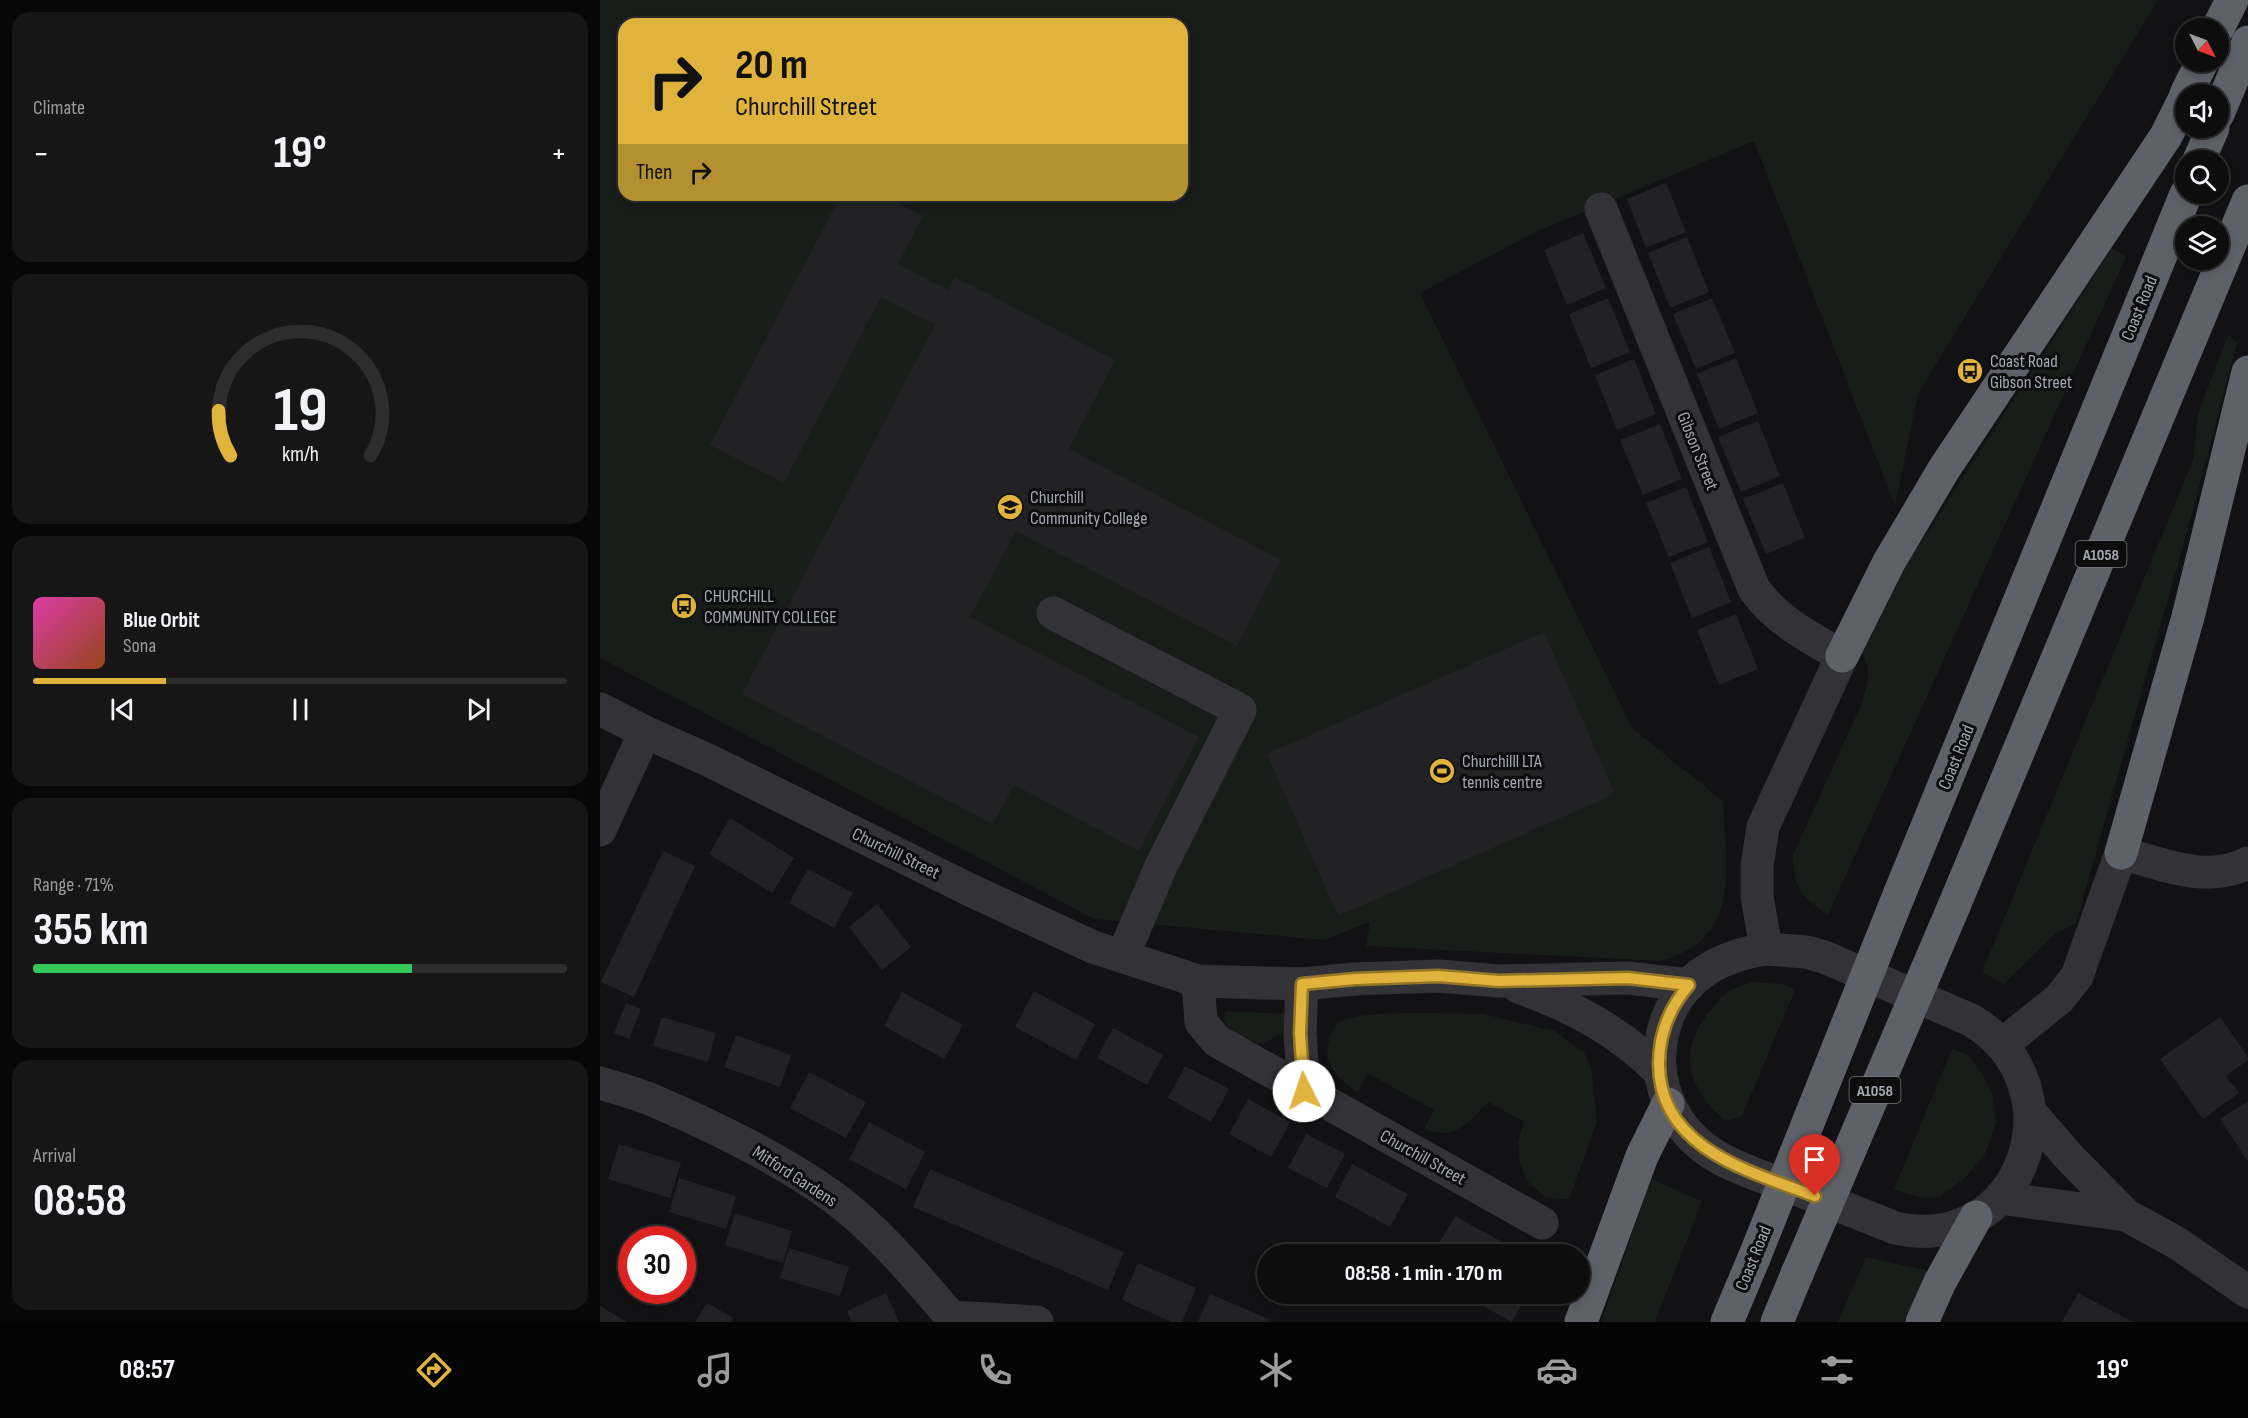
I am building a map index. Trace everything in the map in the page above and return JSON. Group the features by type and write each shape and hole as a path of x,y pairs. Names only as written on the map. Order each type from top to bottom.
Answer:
{"highway":[{"path":"2223,18 2232,0"},
{"path":"2229,88 2248,42"},
{"path":"1842,656 1889,562 1944,469 2166,136 2175,118"},
{"name":"A1058","path":"1777,1322 1954,906 2248,201"},
{"name":"Coast Road","path":"1727,1322 2182,204"},
{"path":"2121,853 2188,617 2248,372"},
{"path":"1581,1322 1642,1156 1668,1104"},
{"path":"1922,1322 1940,1282 1988,1208"}],"street":[{"name":"Gibson Street","path":"1601,209 1754,589 1767,607 1784,621 1842,656"},
{"path":"1053,613 1240,710 1161,866 1123,956"},
{"path":"1766,949 1757,896 1757,866 1763,826 1842,656"},
{"name":"Churchill Street","path":"600,709 968,889 1093,947 1198,981 1302,984 1355,979 1438,976 1499,981 1628,978 1689,985"},
{"path":"600,830 645,732"},
{"path":"2003,1044 2060,998 2077,975 2121,853 2206,874 2223,873 2248,863"},
{"path":"1766,949 1806,952 1824,957 1987,1029 2003,1044 2021,1075 2030,1112 2030,1131 2026,1150 2011,1183 1988,1208 1962,1224 1929,1232 1895,1228 1721,1159 1689,1135 1668,1104 1662,1089 1659,1049 1663,1032 1674,1005 1689,985 1702,972 1742,953 1766,949"},
{"name":"Churchill Street","path":"1198,981 1201,1022 1217,1041 1542,1223"},
{"name":"Churchill Street","path":"1499,981 1551,999 1606,1027 1643,1055 1659,1072"},
{"path":"1302,984 1300,1034 1304,1091"},
{"name":"Mitford Gardens","path":"600,1083 650,1099 742,1143 833,1198 890,1248 952,1319"},
{"path":"2030,1112 2071,1159 2126,1215 2177,1243 2248,1292"},
{"path":"1988,1208 2126,1215"},
{"path":"952,1319 1037,1322"}],"shaded area":[{"path":"600,0 2158,0 1918,394 1895,506 1754,141 1536,232 1420,293 1632,728 1723,801 1726,851 1724,899 1717,919 1705,937 1686,951 1659,961 1366,946 1370,922 1324,940 1094,919 600,658"},
{"path":"2112,248 2126,257 1828,915 1800,891 1795,876 1793,855 1861,705 1868,671 1861,649 1908,562"},
{"path":"2228,334 2237,343 2190,521 2076,923 2055,934 2004,984 1982,972 2193,460 2198,414"},
{"path":"1752,982 1784,984 1795,990 1742,1116 1726,1121 1713,1109 1695,1083 1690,1055 1699,1026 1710,1011 1724,995"},
{"path":"1225,1011 1286,1014 1288,1020 1281,1034 1263,1044 1237,1037 1224,1021"},
{"path":"1386,1014 1483,1014 1555,1031 1584,1052 1591,1068 1597,1121 1569,1200 1545,1197 1527,1181 1520,1164 1518,1142 1524,1122 1488,1102 1467,1123 1452,1132 1444,1133 1424,1129 1434,1110 1367,1073 1358,1093 1346,1084 1328,1061 1328,1046 1333,1030 1337,1024 1350,1018"},
{"path":"1952,1049 1967,1054 1983,1075 1993,1096 1996,1122 1985,1154 1965,1178 1940,1197 1920,1198 1894,1189"},
{"path":"1651,1179 1702,1201 1655,1322 1601,1322"},
{"path":"1866,1257 1928,1271 1903,1322 1838,1322"}],"building":[{"path":"1666,183 1686,232 1646,248 1627,199"},
{"name":"Churchill Community College","path":"838,201 894,201 923,216 898,264 948,290 955,277 1115,360 1069,449 1281,560 1237,646 1016,531 970,617 1199,737 1139,851 1014,785 993,824 742,694 935,325 881,297 784,483 710,445"},
{"path":"1583,233 1606,288 1567,305 1544,250"},
{"path":"1687,237 1709,292 1670,308 1648,253"},
{"path":"1608,298 1630,352 1591,368 1569,314"},
{"path":"1712,298 1735,353 1696,369 1673,314"},
{"path":"1736,358 1758,413 1719,429 1697,374"},
{"path":"1634,359 1656,414 1617,430 1595,375"},
{"path":"1758,421 1780,476 1741,492 1718,437"},
{"path":"1660,424 1682,479 1643,495 1620,440"},
{"path":"1783,483 1805,538 1766,554 1743,499"},
{"path":"1686,487 1708,542 1669,557 1646,503"},
{"path":"1709,547 1731,602 1692,618 1670,563"},
{"path":"1736,614 1758,669 1719,685 1697,630"},
{"name":"Churchilll LTA tennis centre","path":"1544,632 1615,794 1338,916 1267,754"},
{"path":"730,818 794,858 772,893 709,854"},
{"path":"663,851 695,866 634,997 601,982"},
{"path":"808,869 853,893 834,928 789,903"},
{"path":"877,904 911,947 882,970 849,927"},
{"path":"1034,991 1095,1024 1076,1060 1015,1027"},
{"path":"902,992 963,1025 944,1059 884,1026"},
{"path":"626,1003 641,1009 629,1039 614,1033"},
{"path":"662,1017 716,1033 708,1062 653,1046"},
{"path":"2220,1017 2248,1060 2226,1076 2239,1093 2203,1119 2160,1059"},
{"path":"1113,1028 1163,1055 1147,1085 1097,1058"},
{"path":"736,1035 791,1055 780,1087 724,1067"},
{"path":"1185,1066 1229,1089 1211,1122 1168,1098"},
{"path":"809,1072 866,1102 846,1138 790,1108"},
{"path":"1248,1099 1290,1122 1271,1157 1229,1134"},
{"path":"2248,1101 2248,1162 2220,1119"},
{"path":"869,1122 925,1152 906,1189 849,1159"},
{"path":"1306,1134 1345,1154 1327,1188 1288,1168"},
{"path":"619,1144 681,1163 670,1198 608,1179"},
{"path":"1352,1164 1408,1194 1390,1227 1335,1197"},
{"path":"930,1169 1124,1252 1108,1290 913,1207"},
{"path":"679,1178 736,1196 726,1229 669,1212"},
{"path":"735,1213 792,1231 783,1263 725,1245"},
{"path":"1455,1216 1506,1244 1439,1244"},
{"path":"789,1248 849,1267 840,1296 780,1278"},
{"path":"1138,1263 1196,1288 1182,1322 1172,1322 1122,1300"},
{"path":"886,1293 899,1322 852,1322 847,1311"},
{"path":"2078,1293 2133,1322 2062,1322"},
{"path":"1210,1294 1269,1319 1268,1322 1198,1322"},
{"path":"707,1303 733,1318 731,1322 695,1322"},
{"path":"1479,1304 1522,1304 1512,1322"},
{"path":"600,1306 627,1322 600,1322"}],"place":[{"name":"Coast Road Gibson Street","path":"1970,371"},
{"name":"Churchill Community College","path":"1010,507"},
{"name":"CHURCHILL COMMUNITY COLLEGE","path":"684,606"},
{"name":"Churchilll LTA tennis centre","path":"1442,771"}],"route":[{"path":"1304,1091 1300,1034 1302,984 1355,979 1438,976 1499,981 1628,978 1689,985 1678,997 1669,1013 1659,1049 1662,1089 1678,1121 1689,1135 1721,1159 1815,1196"}]}
